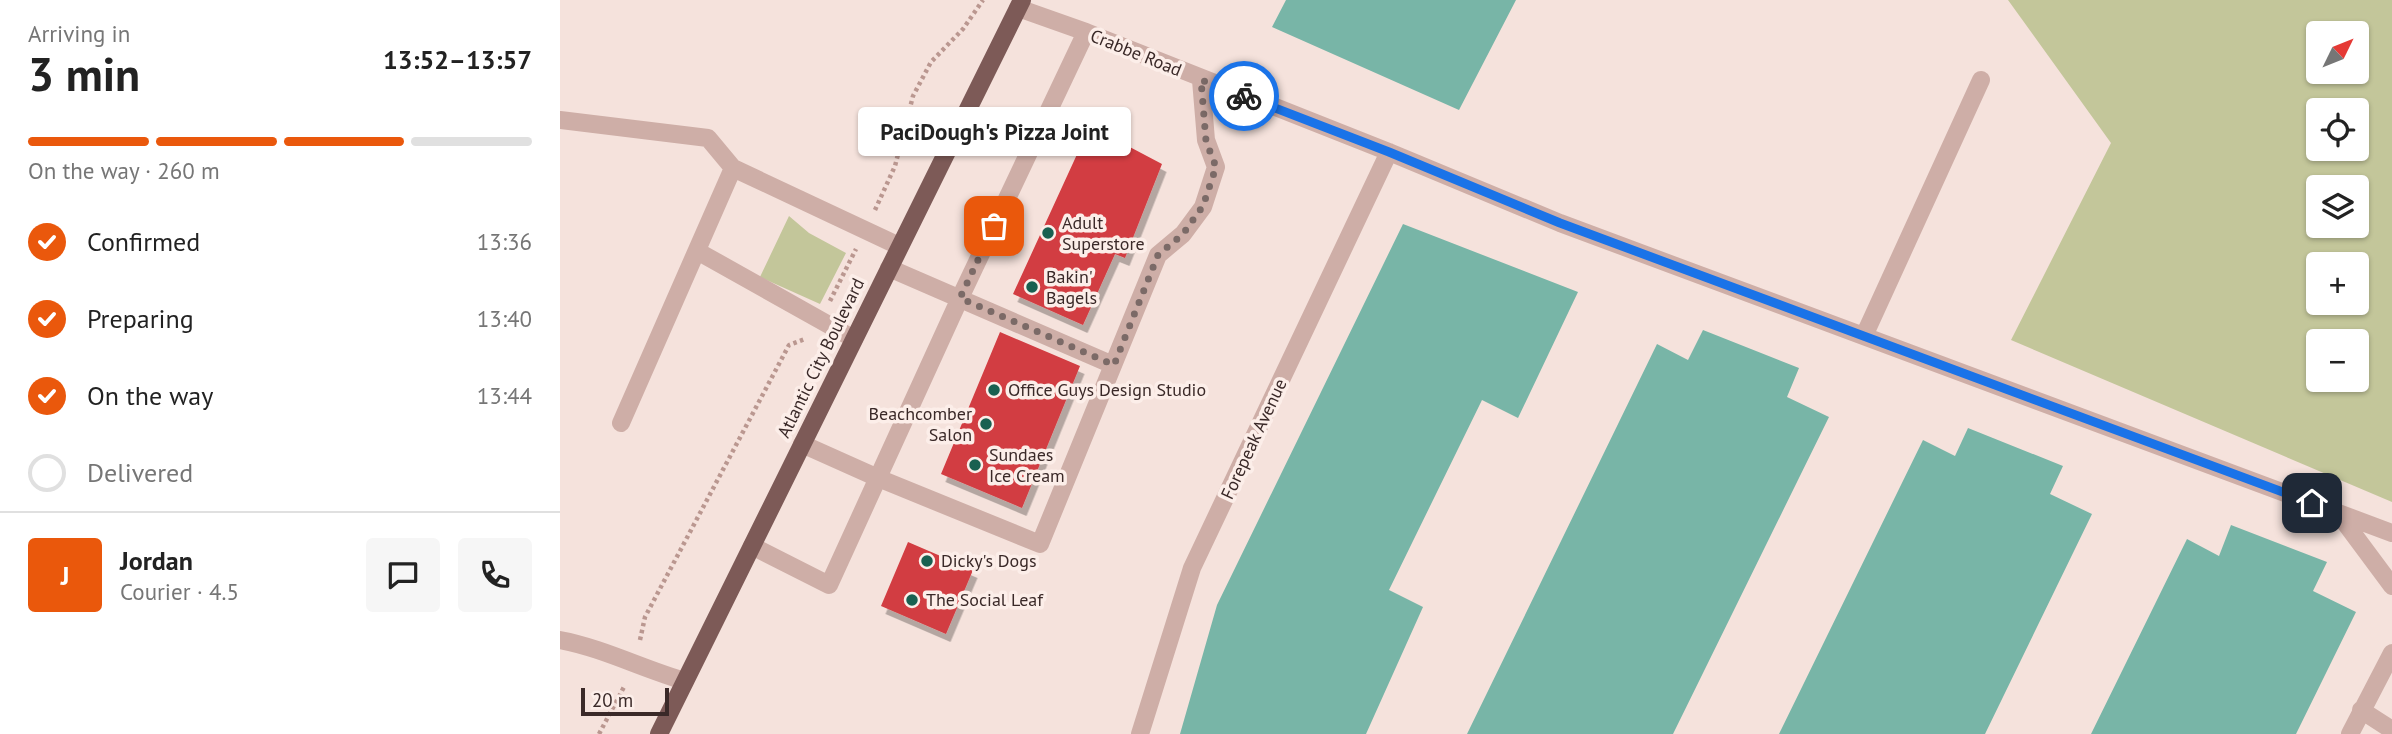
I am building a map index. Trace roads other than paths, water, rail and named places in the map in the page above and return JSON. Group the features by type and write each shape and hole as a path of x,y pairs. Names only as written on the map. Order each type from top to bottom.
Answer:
{"main road":[{"name":"Atlantic City Boulevard","path":"659,734 1020,4"}],"street":[{"name":"Crabbe Road","path":"1020,4 1201,80 1389,152 1560,223 2392,533"},
{"path":"752,546 829,585 960,298 1086,32"},
{"path":"802,444 1040,544 1158,255 1183,234 1203,206 1216,167 1206,141 1201,80"},
{"path":"1864,336 1981,80"},
{"path":"560,120 708,138 733,168 899,246"},
{"name":"Forepeak Avenue","path":"1140,734 1192,568 1389,152"},
{"path":"621,423 733,168"},
{"path":"697,251 854,339"},
{"path":"889,268 1114,365"},
{"path":"2337,512 2392,586"},
{"path":"560,640 580,644 685,681"},
{"path":"2350,734 2392,653"},
{"path":"2361,710 2392,730"}],"water":[{"path":"1286,0 1516,0 1459,110 1272,27"},
{"path":"1403,224 1578,292 1518,418 1482,400 1389,590 1423,607 1366,734 1180,734 1217,605"},
{"path":"1703,330 1799,368 1787,397 1829,417 1673,734 1467,734 1657,344 1688,360"},
{"path":"1968,428 2063,466 2050,494 2092,514 1985,734 1779,734 1923,440 1955,456"},
{"path":"2231,525 2327,562 2313,591 2356,612 2296,734 2091,734 2187,539 2219,556"}],"place":[{"name":"PaciDough's Pizza Joint","path":"994,226"},
{"name":"Adult Superstore","path":"1048,233"},
{"name":"Bakin' Bagels","path":"1032,287"},
{"name":"Office Guys Design Studio","path":"994,390"},
{"name":"Beachcomber Salon","path":"986,424"},
{"name":"Sundaes Ice Cream","path":"975,465"},
{"name":"Dicky's Dogs","path":"927,561"},
{"name":"The Social Leaf","path":"912,600"}]}
